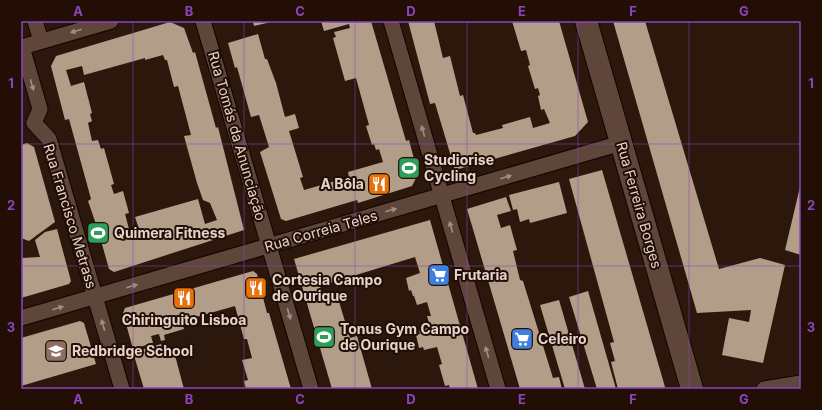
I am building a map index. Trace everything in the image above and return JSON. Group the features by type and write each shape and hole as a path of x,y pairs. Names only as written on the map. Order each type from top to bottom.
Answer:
{"main road":[{"name":"Rua Ferreira Borges","path":"586,21 692,389"}],"street":[{"path":"36,21 41,41"},
{"path":"22,47 111,21"},
{"name":"Rua Tomás da Anunciação","path":"203,21 311,389"},
{"path":"391,21 498,389"},
{"name":"Rua Francisco Metrass","path":"22,47 40,108 28,125 49,140 122,389"},
{"name":"Rua Correia Teles","path":"21,318 621,143"},
{"path":"764,389 801,383"}],"building":[{"path":"253,21 271,21 271,22 254,26"},
{"path":"321,21 371,21 406,141 409,140 418,174 412,186 358,203 357,200 286,221 281,219 260,152 269,147 259,115 251,117 237,67 235,68 228,43 258,34 265,59 267,59 276,83 285,117 295,114 299,128 289,131 303,177 300,178 304,190 349,177 348,172 383,162 379,149 376,150 374,144 372,145 366,126 369,125 356,78 345,81 333,38 336,37 334,32 350,28 349,24 324,31"},
{"path":"408,21 434,21 443,58 450,56 460,96 463,95 473,133 476,135 503,128 502,125 530,117 533,128 550,123 544,109 541,110 538,96 540,95 538,88 535,89 528,66 530,65 526,50 521,51 512,21 559,21 588,122 575,136 455,170 435,103 430,104"},
{"path":"613,21 645,21 719,269 760,258 785,265 763,363 722,355 729,318 749,322 751,310 697,313"},
{"path":"170,22 184,28 193,53 195,52 216,128 218,127 244,230 114,272 109,269 88,201 91,199 69,119 65,120 51,66 56,56","holes":["163,55 165,60 167,60 174,87 178,86 191,135 184,136 197,183 203,200 210,203 217,220 205,224 198,199 135,217 139,229 133,231 129,229 125,214 129,213 123,191 114,194 111,185 114,184 104,148 101,149 98,140 92,141 88,123 92,121 90,114 92,113 84,82 71,86 66,70 82,66 84,75 145,58 145,60"]},
{"path":"27,143 34,147 55,222 29,241 21,238 21,145"},
{"path":"602,170 665,387 659,389 618,389 611,362 615,361 610,343 614,342 569,179"},
{"path":"559,182 567,213 530,223 529,219 520,222 517,209 513,210 509,195"},
{"path":"801,187 801,255 785,250"},
{"path":"506,197 511,211 497,215 501,228 510,225 517,250 513,251 520,280 523,281 553,378 559,377 562,389 520,389 467,209"},
{"path":"430,220 478,389 450,389 449,385 445,386 439,365 442,364 437,347 424,350 423,347 419,348 416,335 420,334 419,331 430,327 427,316 431,316 427,302 417,305 411,290 409,291 406,278 420,273 415,257 320,286 323,298 337,295 350,338 357,336 372,389 332,389 294,259"},
{"path":"57,229 71,281 69,284 21,298 21,258 40,257 35,240 45,232"},
{"path":"253,271 257,274 267,313 269,313 291,389 246,389 244,381 248,380 242,360 252,358 247,339 244,339 235,306 182,321 184,329 164,335 165,340 161,341 159,334 151,336 153,343 133,349 123,313 125,308"},
{"path":"588,291 616,389 597,389 569,297"},
{"path":"559,300 585,389 565,389 540,305"},
{"name":"Redbridge School","path":"80,321 84,323 96,364 21,386 21,338"},
{"path":"161,344 163,351 173,348 184,389 144,389 133,352"}],"place":[{"name":"Studiorise Cycling","path":"409,168"},
{"name":"A Bôla","path":"379,184"},
{"name":"Quimera Fitness","path":"98,233"},
{"name":"Frutaria","path":"439,275"},
{"name":"Cortesia Campo de Ourique","path":"256,288"},
{"name":"Chiringuito Lisboa","path":"184,298"},
{"name":"Tonus Gym Campo de Ourique","path":"324,337"},
{"name":"Celeiro","path":"522,339"},
{"name":"Redbridge School","path":"56,351"}]}
